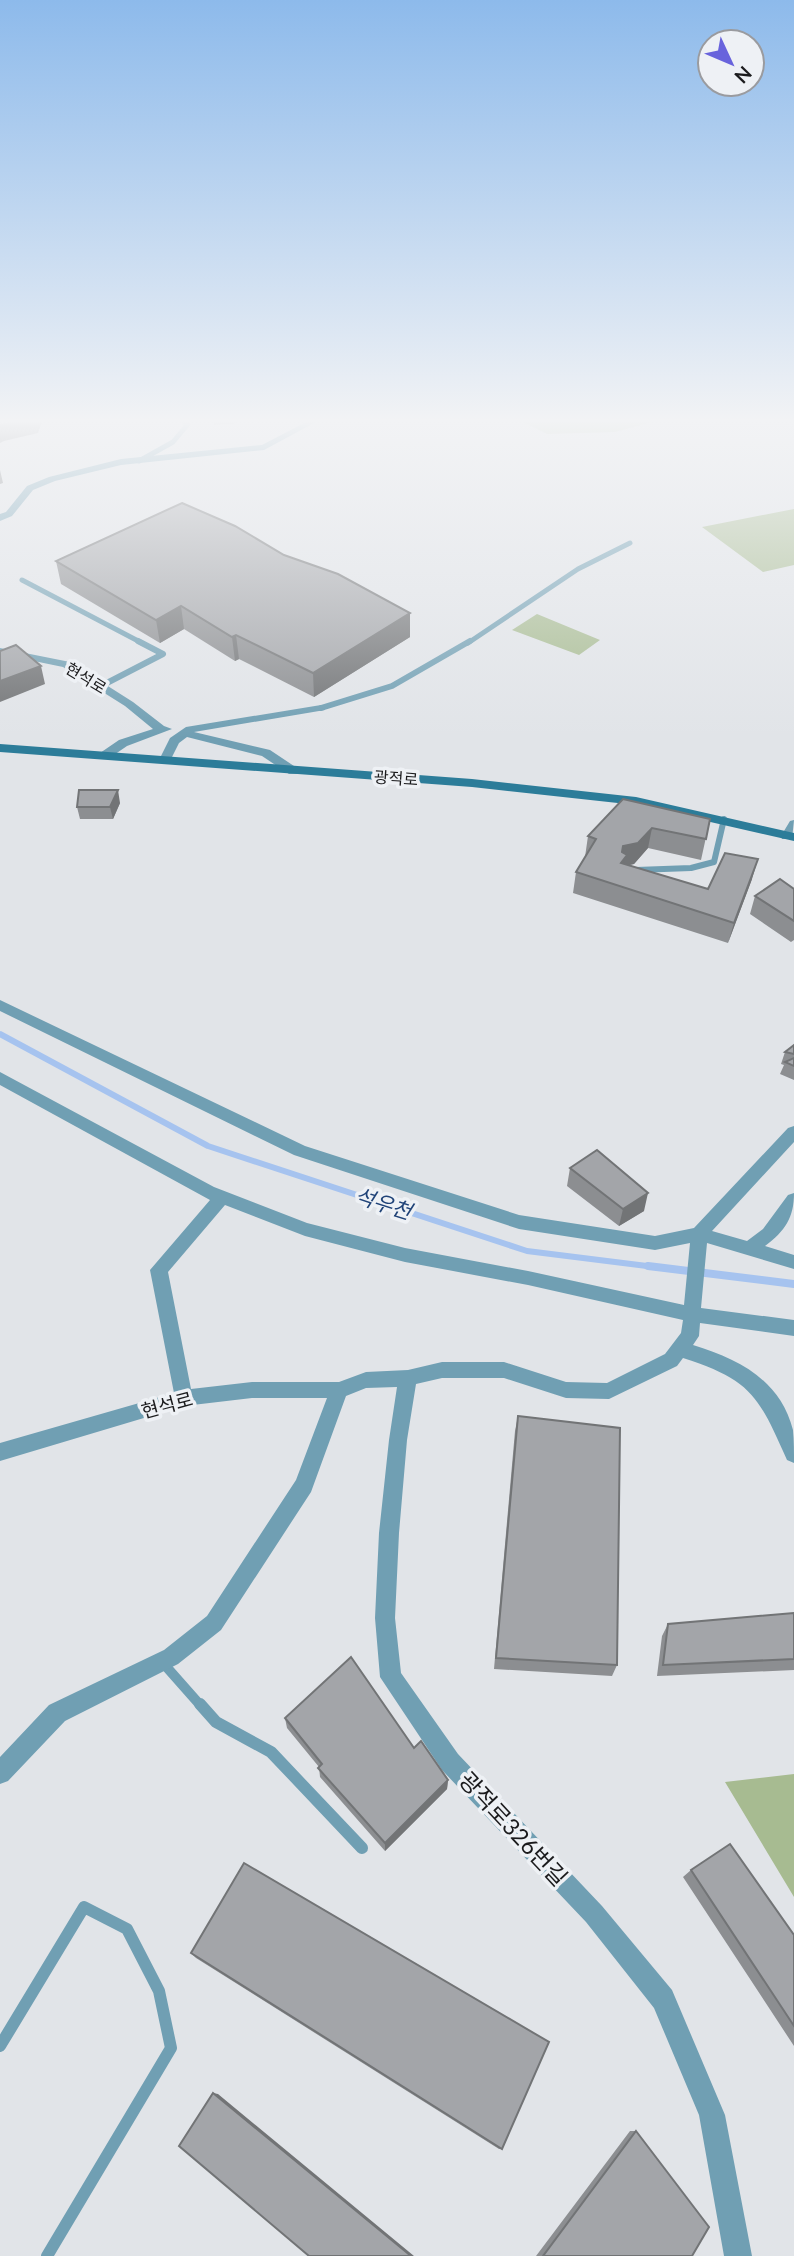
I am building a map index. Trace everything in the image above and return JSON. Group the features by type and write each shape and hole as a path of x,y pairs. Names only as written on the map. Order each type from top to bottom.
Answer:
{"main road":[{"name":"광적로","path":"0,748 472,783 623,800 792,832"}],"street":[{"name":"현석로","path":"0,651 66,664 160,729"},
{"path":"104,756 123,743 160,729 187,731 321,708"},
{"path":"216,744 223,734 244,721"},
{"path":"187,731 216,744 266,753 293,771"},
{"path":"165,760 174,741 187,731"},
{"path":"0,1004 300,1151 519,1222 654,1243 698,1241 751,1248 794,1262"},
{"path":"0,1078 222,1197 305,1229 405,1255 528,1278 694,1315 794,1328"},
{"path":"0,1773 57,1713 162,1662 214,1623 304,1485 339,1390 366,1380 408,1378 442,1370 504,1370 566,1390 609,1391 671,1360 690,1336 694,1315 698,1241 794,1132"},
{"path":"184,1398 159,1270 222,1197"},
{"path":"751,1248 769,1234 794,1200"},
{"path":"680,1349 727,1363 755,1380 778,1415 794,1454"},
{"name":"광적로326번길","path":"408,1378 398,1440 389,1533 385,1618 391,1676 450,1762 594,1914 663,1999 712,2115 738,2256"},
{"name":"현석로","path":"0,1452 184,1398 252,1390 339,1390"}],"lane":[{"path":"321,708 347,704 421,673 577,570 630,543"},
{"path":"22,580 163,654 101,686"},
{"path":"624,870 691,869 714,862 723,819"},
{"path":"162,1662 216,1721 271,1752 362,1848"},
{"path":"0,2046 84,1907 127,1929 159,1991 171,2048 47,2256"}],"green space":[{"path":"702,527 794,527 794,565 763,572"},
{"path":"537,614 600,640 579,655 512,630"},
{"path":"794,1774 794,1897 725,1782"}],"building":[{"path":"129,527 237,527 284,555 338,574 410,613 313,673 236,635 232,637 181,606 156,620 56,561"},
{"path":"16,645 41,666 0,681 0,651"},
{"path":"79,790 118,790 110,807 77,807"},
{"path":"623,799 710,819 706,839 652,828 638,843 623,846 622,852 627,855 621,863 708,889 725,853 758,859 734,923 576,872 596,839 588,836"},
{"path":"780,879 794,889 794,921 755,896"},
{"path":"794,1045 794,1054 785,1052"},
{"path":"794,1058 794,1066 785,1062"},
{"path":"597,1150 648,1193 623,1209 570,1168"},
{"path":"518,1416 620,1428 617,1665 496,1658"},
{"path":"794,1613 794,1659 663,1665 668,1624"},
{"path":"351,1657 414,1748 421,1741 448,1780 385,1843 318,1768 322,1764 285,1718"},
{"path":"730,1844 794,1935 794,2026 691,1870"},
{"path":"244,1863 549,2042 502,2149 191,1953"},
{"path":"213,2093 411,2256 309,2256 179,2146"},
{"path":"636,2131 709,2227 692,2256 543,2256"}],"waterway":[{"name":"석우천","path":"0,1034 208,1146 527,1251 663,1268"},
{"name":"석우천","path":"648,1266 794,1284"}]}
